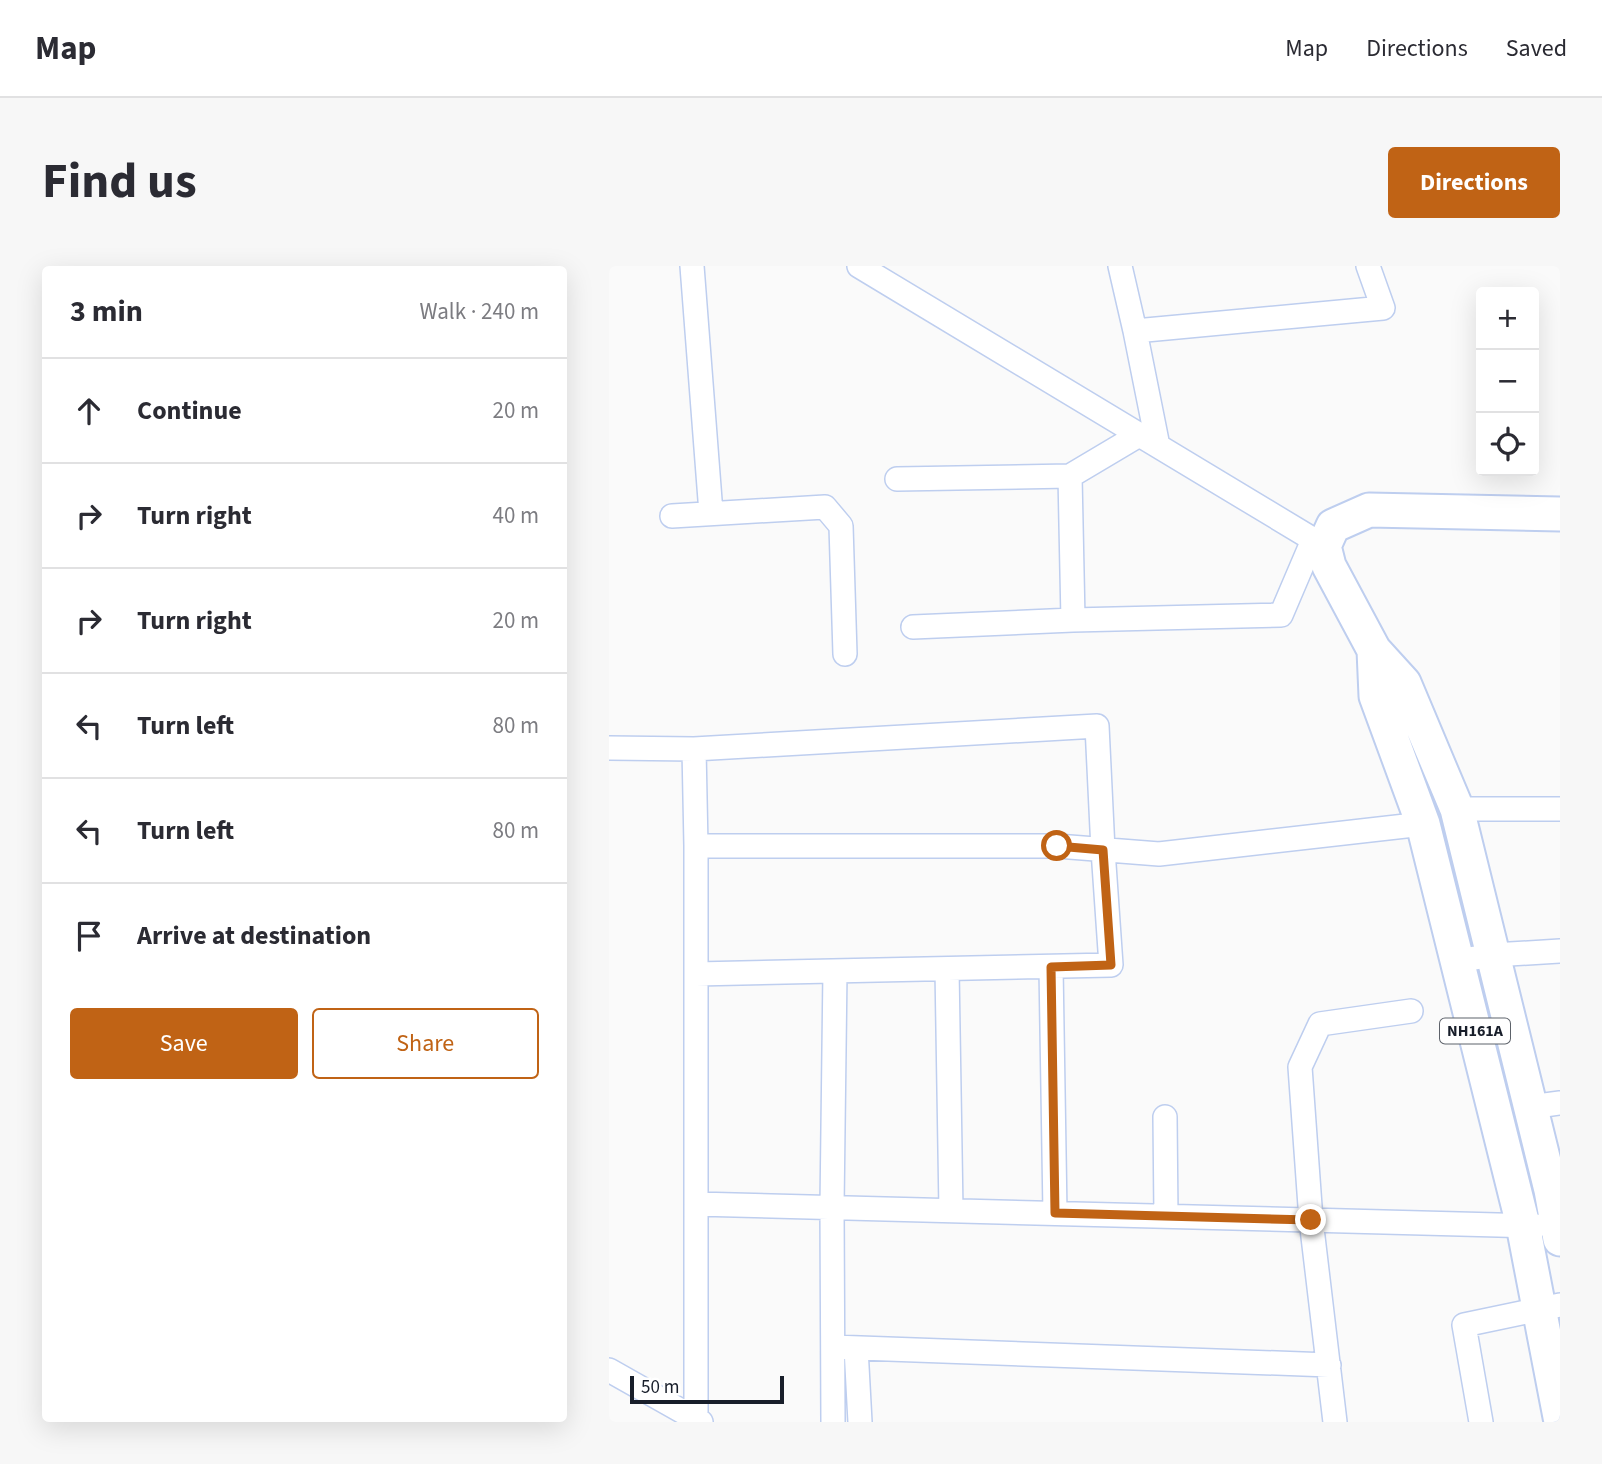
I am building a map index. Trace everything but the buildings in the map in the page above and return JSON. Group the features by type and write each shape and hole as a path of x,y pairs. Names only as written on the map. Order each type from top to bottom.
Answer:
{"highway":[{"path":"1319,543 1333,526 1369,510 1560,514"},
{"name":"NH161A","path":"1319,543 1374,650 1404,683 1457,809 1493,955 1545,1105 1551,1190 1559,1230"},
{"name":"NH161A","path":"1374,650 1376,696 1423,824 1523,1226 1550,1308 1560,1417"},
{"path":"1434,866 1469,858"}],"street":[{"path":"692,266 711,513"},
{"path":"859,266 1319,543 1281,615 913,627"},
{"path":"1120,266 1135,331 1148,441"},
{"path":"1135,331 1383,308 1368,266"},
{"path":"897,479 1070,476 1148,441"},
{"path":"1070,476 1073,620"},
{"path":"672,516 825,507 841,526 845,654"},
{"path":"609,748 694,749 1097,726 1111,965 696,974"},
{"path":"694,749 698,1421"},
{"path":"1457,809 1560,809"},
{"path":"696,846 1057,846 1159,854 1423,824"},
{"path":"1457,961 1493,955 1560,951"},
{"path":"1051,967 1055,1213"},
{"path":"947,969 951,1210"},
{"path":"833,1422 835,971"},
{"path":"1335,1422 1311,1220 1300,1068 1319,1024 1411,1011"},
{"path":"1165,1116 1166,1216"},
{"path":"696,1203 1523,1226 1559,1230"},
{"path":"1481,1422 1464,1325 1550,1308"},
{"path":"833,1348 1329,1366"},
{"path":"856,1348 860,1422"},
{"path":"609,1370 698,1421"}],"route":[{"path":"1057,846 1103,850 1111,965 1051,967 1055,1213 1311,1220"}]}
